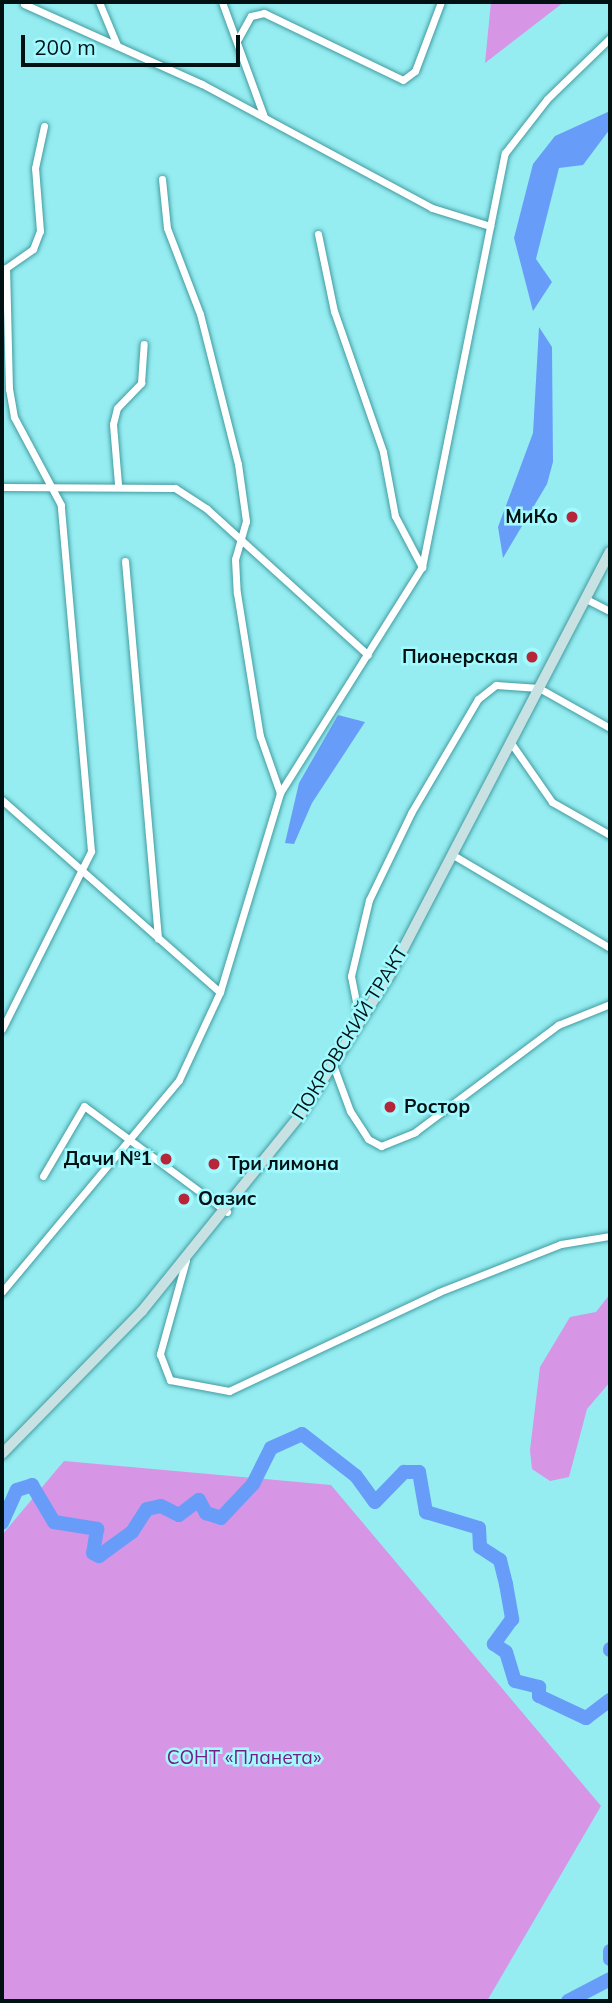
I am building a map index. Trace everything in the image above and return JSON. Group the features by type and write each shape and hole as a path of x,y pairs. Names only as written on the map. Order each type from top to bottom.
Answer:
{"main road":[{"name":"ПОКРОВСКИЙ ТРАКТ","path":"2,1454 186,1260 227,1212 333,1065 360,1022 453,855 610,552"}],"street":[{"path":"99,2 117,45"},
{"path":"222,2 238,39 264,117"},
{"path":"238,39 251,16 264,13 403,80 415,71 440,2"},
{"path":"24,4 117,45 264,117 432,208 490,226"},
{"path":"2,1292 136,1139 195,1053 220,992 280,793 422,567 505,153 522,127 610,38"},
{"path":"2,1029 83,874 91,851 56,486 10,405 4,267 33,249 40,231 35,168 44,126"},
{"path":"162,179 167,228 196,302 238,464 246,521 240,546 237,593 252,700 280,793"},
{"path":"318,234 334,312 383,452 395,516 422,567"},
{"path":"118,484 113,424 117,408 141,383 144,344"},
{"path":"2,487 118,484 190,495 240,546 368,655"},
{"path":"125,561 158,940"},
{"path":"586,598 610,611"},
{"path":"360,1022 351,976 354,948 411,813 478,699 496,685 539,688 610,728"},
{"path":"511,743 552,802 610,835"},
{"path":"2,800 220,992"},
{"path":"453,855 610,948"},
{"path":"333,1065 350,1111 368,1139 381,1146 415,1132 558,1024 610,1004"},
{"path":"43,1176 78,1108 93,1109 136,1139 227,1212"},
{"path":"186,1260 160,1354 170,1381 229,1391 439,1292 561,1244 610,1236"}],"green space":[{"path":"491,2 564,2 485,63"},
{"path":"610,1294 610,1382 587,1409 569,1477 550,1481 532,1469 530,1450 540,1367 570,1317 596,1312"},
{"name":"СОНТ «Планета»","path":"64,1461 331,1485 601,1806 487,2001 2,2001 2,1535"}],"water":[{"path":"610,111 610,129 583,165 559,168 536,259 552,282 533,311 514,238 533,164 555,136"},
{"path":"539,327 552,347 553,462 547,484 503,558 498,527 533,433"},
{"path":"338,715 365,722 312,803 294,844 285,843 299,783"}],"waterway":[{"path":"2,1523 17,1490 32,1485 54,1522 97,1529 93,1553 99,1556 132,1532 147,1509 161,1506 179,1515 199,1500 206,1513 221,1518 253,1484 271,1448 302,1434 356,1476 375,1502 404,1472 419,1472 426,1512 479,1528 480,1547 500,1560 512,1619 494,1644 506,1652 515,1681 539,1687 539,1696 586,1718 610,1700"},
{"path":"610,1951 610,1959"},
{"path":"568,2001 610,1979"}],"place":[{"name":"МиКо","path":"572,517"},
{"name":"Пионерская","path":"532,657"},
{"name":"Ростор","path":"390,1107"},
{"name":"Дачи №1","path":"166,1159"},
{"name":"Три лимона","path":"214,1164"},
{"name":"Оазис","path":"184,1199"}]}
